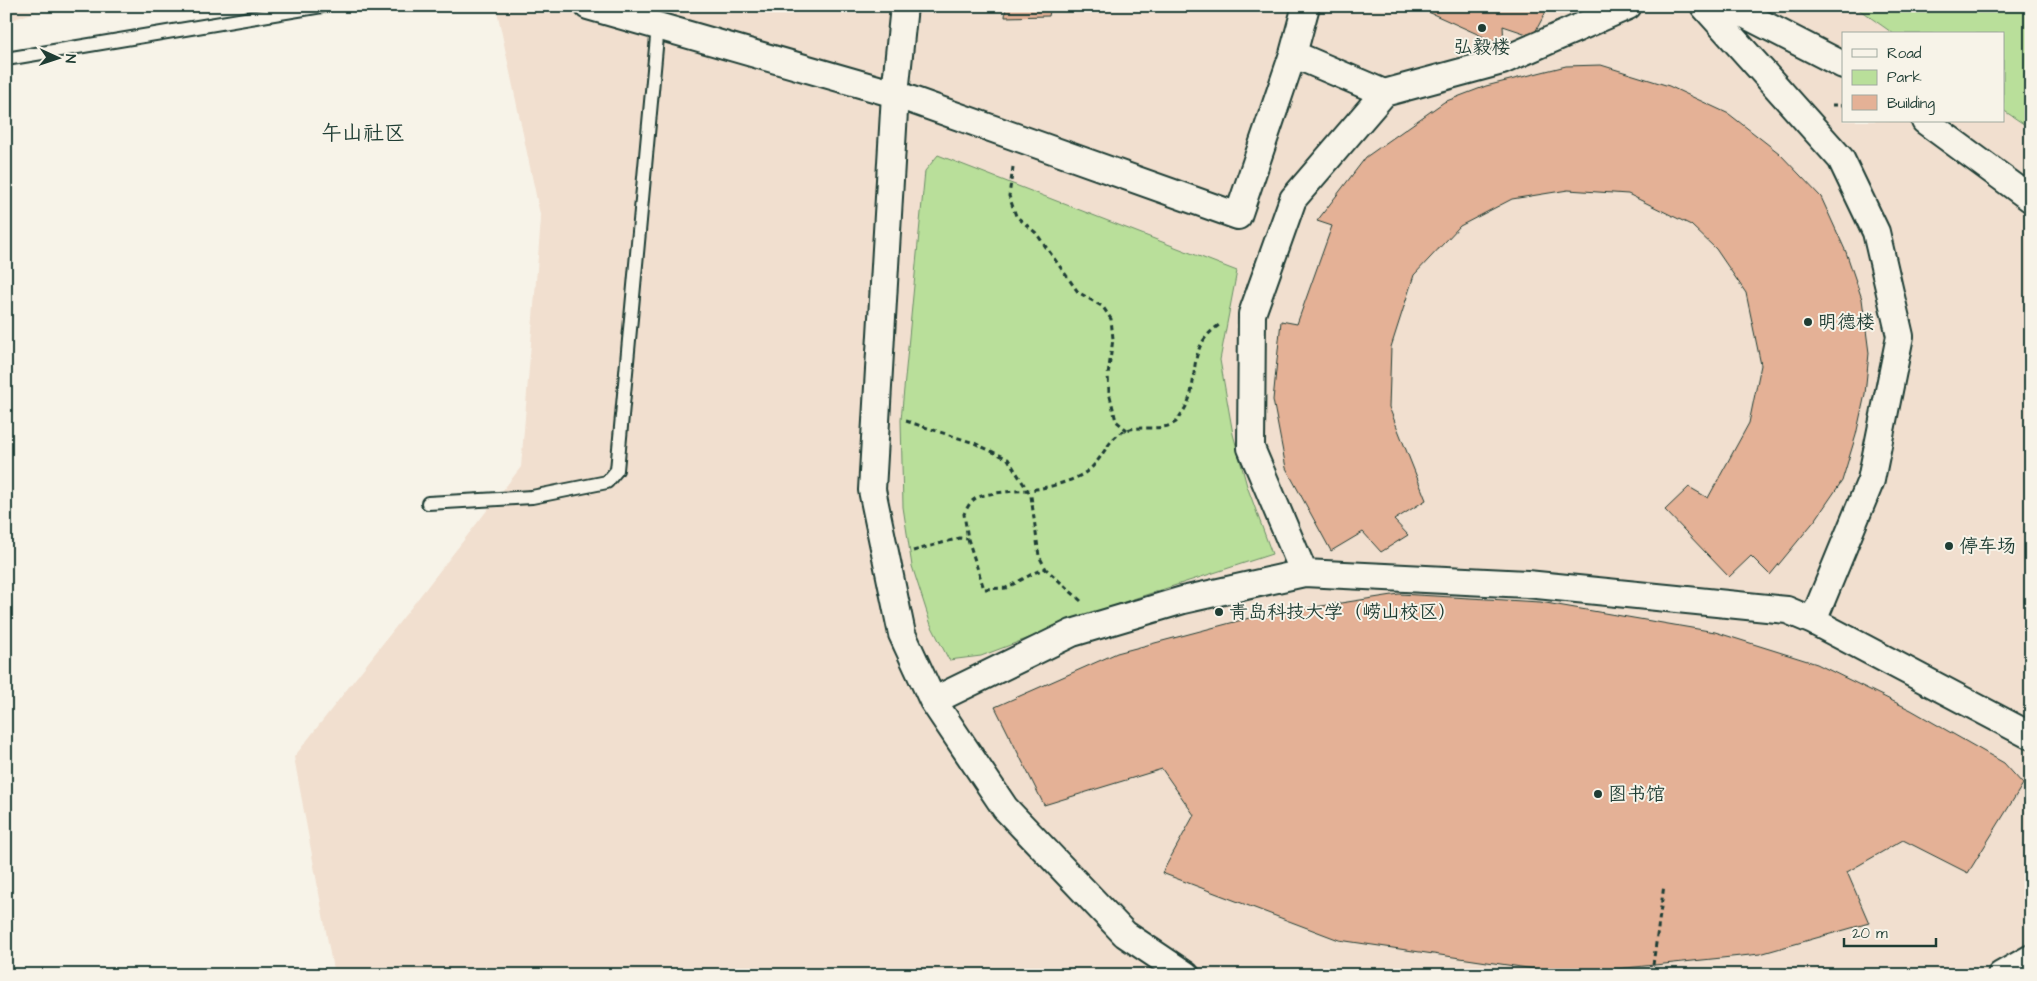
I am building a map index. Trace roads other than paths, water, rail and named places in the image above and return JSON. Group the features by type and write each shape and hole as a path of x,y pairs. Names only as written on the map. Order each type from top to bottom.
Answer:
{"street":[{"path":"588,6 895,94 1238,216 1293,54 1306,6"},
{"path":"904,6 895,94 872,490 902,634 933,701 1005,808 1125,934 1186,975"},
{"path":"1304,573 1251,448 1252,314 1293,199 1384,94 1502,60 1628,6"},
{"path":"1704,6 1841,159 1876,232 1900,336 1871,480 1813,621"},
{"path":"1728,6 1842,65"},
{"path":"1293,54 1384,94"},
{"path":"1926,122 2031,199"},
{"path":"933,701 1072,633 1183,600 1304,573 1526,584 1787,610 1813,621 2031,736"},
{"path":"2001,975 2031,958"}],"lane":[{"path":"6,59 322,6"},
{"path":"428,503 532,497 607,482 617,470 658,26"}],"place":[{"name":"弘毅楼","path":"1482,28"},
{"name":"明德楼","path":"1808,322"},
{"name":"停车场","path":"1949,546"},
{"name":"青岛科技大学（崂山校区）","path":"1219,612"},
{"name":"图书馆","path":"1598,794"}],"district":[{"name":"午山社区","path":"363,133"}]}
